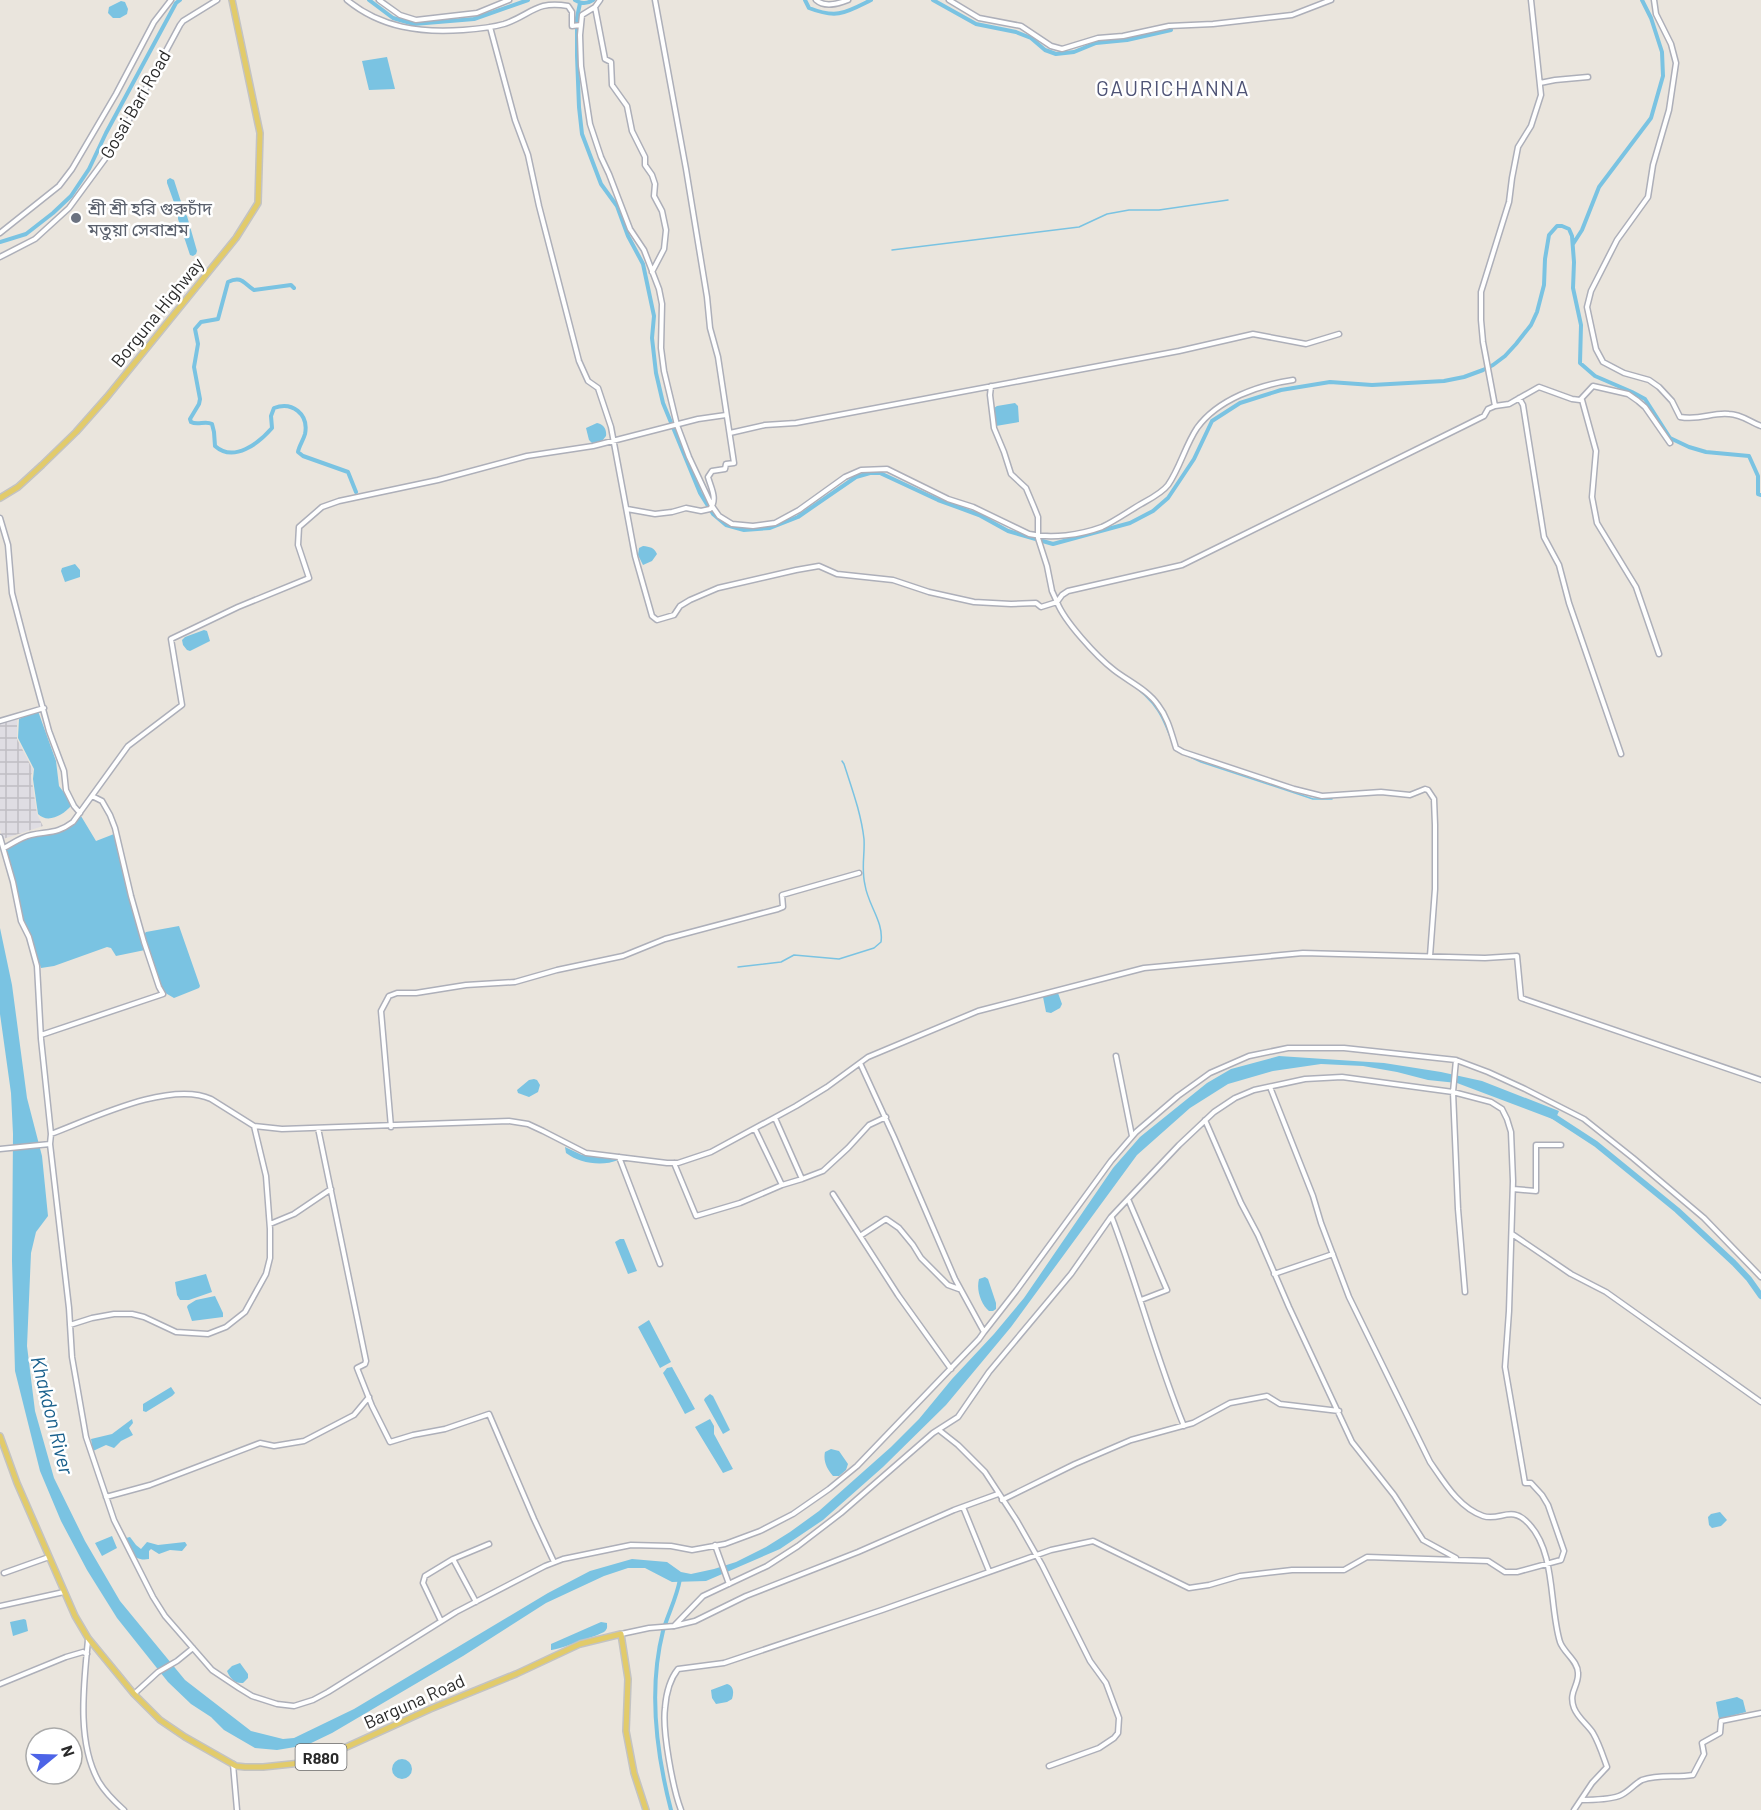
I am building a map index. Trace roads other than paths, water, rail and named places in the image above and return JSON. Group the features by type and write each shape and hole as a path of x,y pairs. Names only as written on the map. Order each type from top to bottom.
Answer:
{"main road":[{"name":"Borguna Highway","path":"0,498 18,487 42,465 107,397 237,238 258,203 260,133 232,0"},
{"name":"Barguna Road","path":"0,1436 16,1483 64,1592 88,1638 134,1694 160,1720 232,1764 245,1767 301,1764 331,1754 430,1708 516,1674 580,1644 621,1634"},
{"path":"621,1634 628,1696 626,1731 634,1773 646,1810"}],"street":[{"path":"0,233 60,186 136,59 154,22 171,0"},
{"name":"Gosai Bari Road","path":"0,257 35,239 69,207 116,144 180,25 217,0"},
{"path":"347,0 374,18 396,27 416,30 447,32 490,27 505,23 548,3 568,6 572,12 572,26 581,25"},
{"path":"379,0 400,15 416,20 477,13 509,0"},
{"path":"600,0 595,7 584,13 581,25 581,66 590,124 630,229 644,250 659,289 662,304 661,348 664,371 682,439 712,506 719,516 732,524 753,526 775,523 799,510 845,477 861,470 887,468 948,499 973,507 1029,534 1070,535 1102,526 1167,487 1197,428 1216,409 1229,400 1262,387 1293,380"},
{"path":"626,509 655,514 686,508 701,511 710,509 714,498 708,477 712,471 725,469 726,464 734,463 718,357 710,328 686,169 655,0"},
{"path":"816,0 819,3 837,4 848,0"},
{"path":"949,0 979,18 1020,26 1051,46 1062,49 1098,38 1124,36 1169,26 1213,24 1292,15 1331,0"},
{"path":"1495,406 1483,342 1480,292 1509,202 1518,147 1531,126 1541,95 1532,0"},
{"path":"1654,0 1656,14 1671,44 1676,63 1673,86 1669,110 1653,165 1648,197 1617,240 1591,291 1587,307 1596,349 1603,362 1624,373 1649,380 1659,387 1672,401 1680,417 1693,420 1726,413 1739,415 1761,426"},
{"path":"595,7 605,59 610,62 612,85 627,106 632,131 645,157 645,165 652,175 655,184 654,196 662,211 666,230 664,249 652,272"},
{"path":"490,27 528,155 579,362 588,381 598,388 614,440 626,509 647,603 652,616 657,620 674,615 680,606 718,588 819,566 837,574 894,580 929,592 974,602 1036,603 1041,607 1057,602 1068,591 1182,565 1484,416 1488,409 1509,404 1539,387 1572,399 1582,400"},
{"path":"1540,83 1588,77"},
{"path":"730,433 765,425 796,423 1179,351 1253,334 1306,344 1339,334"},
{"path":"1582,400 1593,386 1597,385 1628,394 1645,407 1670,443"},
{"path":"991,386 994,428 1011,474 1026,488 1038,517 1038,536 1057,602 1070,625 1112,669 1157,702 1169,722 1176,748 1284,786 1322,795 1381,792 1410,795 1428,790 1434,799 1435,825 1435,889 1430,956"},
{"path":"1519,398 1523,405 1544,537 1559,566 1569,603 1621,754"},
{"path":"1582,400 1596,451 1592,497 1597,523 1636,586 1659,654"},
{"path":"4,848 30,835 54,833 73,822 128,746 182,705 171,639 238,607 309,578 298,545 299,527 322,507 339,501 438,480 527,456 593,446 677,424 726,415"},
{"path":"0,518 8,545 12,593 50,731 64,771 66,790 80,813"},
{"path":"0,721 44,708"},
{"path":"41,1035 163,994 144,942 110,815 102,801 92,796"},
{"path":"0,837 21,921 37,966 50,1143 72,1357 86,1437 114,1520 153,1598 165,1616 212,1670 252,1696 277,1704 294,1706 313,1700 441,1621 554,1562 631,1545 671,1546 692,1550 760,1531 793,1514 829,1489 856,1466 951,1369 1017,1291 1132,1136 1178,1096 1210,1073 1249,1056 1288,1048 1344,1048 1456,1060 1488,1072 1584,1119 1704,1218 1761,1277"},
{"path":"390,1126 381,1011 389,996 397,993 416,993 466,985 515,982 557,970 623,956 665,939 778,909 784,905 782,895 859,873"},
{"path":"51,1134 136,1101 175,1096 205,1097 254,1126 282,1129 509,1121 528,1124 586,1153 674,1163 711,1152 755,1129 827,1087 868,1057 978,1011 1144,968 1303,953 1517,956 1521,998 1761,1080"},
{"path":"1116,1056 1132,1136"},
{"path":"1456,1060 1454,1092 1458,1209 1465,1292"},
{"path":"860,1063 886,1117 960,1289 984,1332"},
{"path":"674,1626 703,1596 767,1566 798,1546 841,1513 939,1430 958,1417 989,1372 1071,1274 1112,1217 1179,1145 1214,1112 1235,1098 1254,1090 1305,1079 1342,1077 1454,1092 1491,1102 1502,1109 1511,1132 1513,1189 1505,1367 1525,1483 1531,1483 1548,1505 1564,1551 1561,1560 1517,1572 1505,1572 1488,1561 1367,1557 1344,1570 1292,1570 1240,1575 1209,1585 1189,1588 1093,1541 1051,1550 724,1663 678,1668 673,1675 665,1709 666,1733 676,1796 681,1810"},
{"path":"1270,1087 1349,1297 1430,1462 1464,1506 1485,1517 1508,1513 1520,1517 1537,1535 1547,1564 1560,1641 1574,1662 1578,1673 1572,1698 1574,1710 1594,1735 1607,1767 1592,1783 1574,1810"},
{"path":"674,1163 696,1216 740,1203 823,1171 869,1125 886,1117"},
{"path":"775,1118 802,1179"},
{"path":"1205,1120 1352,1442 1394,1495 1423,1540 1459,1560"},
{"path":"70,1325 114,1314 132,1314 176,1332 208,1334 226,1327 245,1312 266,1274 270,1258 266,1176 254,1126"},
{"path":"318,1128 366,1361 357,1368 391,1442 445,1429 489,1414 554,1562"},
{"path":"755,1129 782,1185"},
{"path":"0,1149 50,1143"},
{"path":"1513,1189 1536,1191 1536,1145 1561,1145"},
{"path":"619,1157 660,1264"},
{"path":"270,1224 294,1214 331,1189"},
{"path":"833,1194 898,1295 951,1369"},
{"path":"1128,1199 1167,1290 1141,1300"},
{"path":"1112,1217 1173,1400 1184,1426"},
{"path":"860,1236 886,1219 899,1228 921,1258 948,1285 960,1289"},
{"path":"1511,1234 1570,1274 1606,1292 1761,1402"},
{"path":"1274,1274 1332,1254"},
{"path":"1002,1500 1131,1440 1193,1423 1230,1403 1267,1396 1280,1404 1339,1411"},
{"path":"106,1497 150,1485 260,1443 274,1446 304,1442 354,1415 369,1397"},
{"path":"939,1430 985,1472 1017,1521 1090,1661 1106,1683 1119,1718 1118,1733 1106,1744 1049,1766"},
{"path":"621,1634 695,1621 746,1596 998,1494"},
{"path":"963,1507 989,1571"},
{"path":"441,1621 423,1583 425,1576 453,1558 489,1544"},
{"path":"716,1545 729,1584"},
{"path":"3,1573 49,1557"},
{"path":"453,1558 476,1602"},
{"path":"0,1606 64,1592"},
{"path":"88,1638 83,1688 84,1729 91,1762 99,1782 124,1810"},
{"path":"134,1694 158,1672 193,1648"},
{"path":"0,1684 66,1657 83,1652 87,1654"},
{"path":"1581,1800 1618,1797 1639,1781 1662,1776 1693,1775 1704,1754 1702,1743 1720,1733 1721,1721 1761,1713"},
{"path":"232,1764 237,1810"}],"water":[{"path":"121,1 125,2 128,9 127,14 120,18 113,18 108,13 109,7"},
{"path":"387,57 395,89 369,90 362,61"},
{"path":"170,178 174,180 182,205 180,209 176,208 167,183"},
{"path":"183,212 187,216 197,251 193,256 190,255 178,219 178,215"},
{"path":"1015,403 1018,406 1019,422 996,426 994,408"},
{"path":"597,423 604,427 606,436 602,441 592,443 586,428"},
{"path":"650,547 657,554 652,561 643,565 638,555 639,548"},
{"path":"75,564 80,570 80,577 65,582 62,568"},
{"path":"204,630 207,631 210,641 190,651 187,650 182,640"},
{"path":"38,711 56,761 59,786 71,802 71,806 64,812 51,818 38,814 33,779 34,769 18,738 19,719"},
{"path":"81,816 96,841 114,834 145,950 116,956 111,948 107,947 54,966 41,968 24,921 6,849 26,838 54,834 66,829"},
{"path":"179,926 200,986 174,998 162,991 143,935 146,932"},
{"path":"0,928 12,985 27,1098 42,1156 48,1216 36,1232 31,1253 27,1346 35,1411 54,1478 85,1541 120,1601 185,1680 251,1731 283,1739 294,1738 354,1709 548,1593 590,1571 632,1559 667,1562 681,1572 691,1574 736,1562 790,1532 819,1511 919,1419 1024,1298 1113,1168 1140,1137 1207,1083 1231,1069 1279,1056 1384,1063 1482,1081 1559,1111 1555,1120 1457,1083 1428,1080 1363,1066 1321,1064 1273,1071 1228,1084 1190,1108 1137,1155 1011,1327 946,1405 883,1467 823,1520 780,1549 706,1581 672,1582 645,1568 628,1568 604,1576 546,1603 463,1656 332,1733 307,1745 277,1750 255,1748 224,1730 211,1717 191,1704 168,1682 117,1618 87,1570 61,1521 40,1471 15,1371 12,1261 13,1134 11,1093 0,1014"},
{"path":"1058,993 1062,1004 1060,1008 1051,1013 1046,1012 1043,997"},
{"path":"534,1079 540,1085 538,1092 529,1097 518,1093 517,1090 529,1080"},
{"path":"565,1147 582,1155 618,1160 605,1163 584,1161 566,1153"},
{"path":"624,1239 637,1271 628,1274 615,1242"},
{"path":"206,1274 212,1292 189,1300 180,1300 175,1282"},
{"path":"985,1277 988,1279 996,1303 996,1309 993,1311 986,1308 979,1292 979,1279"},
{"path":"215,1296 223,1317 192,1321 188,1305 196,1300"},
{"path":"649,1320 671,1362 660,1368 638,1327"},
{"path":"672,1367 695,1409 685,1414 663,1373 667,1368"},
{"path":"171,1387 175,1393 172,1396 146,1412 143,1411 143,1404"},
{"path":"710,1394 730,1430 723,1434 704,1400"},
{"path":"132,1419 133,1423 129,1428 133,1435 121,1441 114,1448 106,1445 93,1451 91,1439 112,1434"},
{"path":"710,1419 714,1426 714,1434 733,1469 723,1473 695,1427"},
{"path":"831,1449 839,1451 848,1464 846,1470 839,1476 833,1476 825,1462 825,1452"},
{"path":"1720,1512 1727,1520 1721,1526 1712,1528 1708,1517"},
{"path":"112,1536 117,1548 102,1556 95,1543"},
{"path":"130,1537 141,1549 147,1542 158,1545 185,1542 187,1545 182,1551 170,1550 159,1554 151,1549 149,1559 140,1559 129,1547 126,1538"},
{"path":"24,1619 28,1631 13,1636 10,1622"},
{"path":"601,1622 607,1623 604,1632 551,1650 551,1644"},
{"path":"240,1663 248,1674 248,1678 243,1683 233,1680 227,1671"},
{"path":"727,1684 733,1690 732,1699 716,1704 711,1690"},
{"path":"1737,1697 1743,1700 1746,1712 1719,1719 1716,1702"},
{"path":"402,1759 409,1762 412,1769 409,1776 402,1779 395,1776 392,1769 395,1762"}],"waterway":[{"path":"0,242 26,234 71,196 89,169 106,133 176,3 180,0"},
{"path":"369,0 393,18 414,24 474,19 528,0"},
{"path":"575,0 584,3 593,0"},
{"path":"805,0 809,8 834,14 871,0"},
{"path":"933,0 976,24 1016,32 1031,38 1045,50 1056,54 1074,52 1096,43 1127,40 1171,30"},
{"path":"1573,244 1582,230 1599,187 1651,118 1663,76 1662,52 1651,18 1642,0"},
{"path":"580,3 577,18 577,56 582,134 601,184 617,206 628,236 643,264 654,316 652,338 656,373 663,403 700,493 713,514 726,525 744,530 770,528 798,517 856,477 870,473 880,473 938,500 979,515 1008,531 1053,544 1130,523 1153,511 1168,498 1194,459 1212,421 1240,403 1281,390 1330,382 1372,385 1444,381 1464,377 1493,365 1516,344 1531,325 1537,312 1544,285 1549,235 1557,226 1569,229 1572,236 1573,288 1581,325 1580,363 1595,376 1645,399 1670,438 1706,452 1749,456 1758,476 1758,494 1761,495"},
{"path":"892,250 1079,227 1107,214 1129,210 1159,210 1228,200"},
{"path":"294,288 291,285 254,290 237,279 228,282 218,319 201,322 195,329 198,344 194,367 200,399 190,419 194,423 212,424 215,446 222,451 238,452 253,445 272,428 271,416 274,408 281,406 293,408 302,415 306,427 298,452 303,456 348,472 356,492"},
{"path":"1097,657 1113,672"},
{"path":"1127,681 1158,711 1175,750 1201,762 1313,799 1332,799"},
{"path":"738,967 781,962 794,955 839,959 874,948 881,942 880,927 864,879 864,839 861,820 842,761"},
{"path":"1550,1114 1596,1144 1677,1210 1734,1263 1761,1296"},
{"path":"671,1810 661,1766 655,1698 658,1653 680,1579"}],"place":[{"name":"শ্রী শ্রী হরি গুরুচাঁদ মতুয়া সেবাশ্রম","path":"76,218"}],"district":[{"name":"GAURICHANNA","path":"1173,87"}],"water label":[{"name":"Khakdon River","path":"53,1415"}]}
